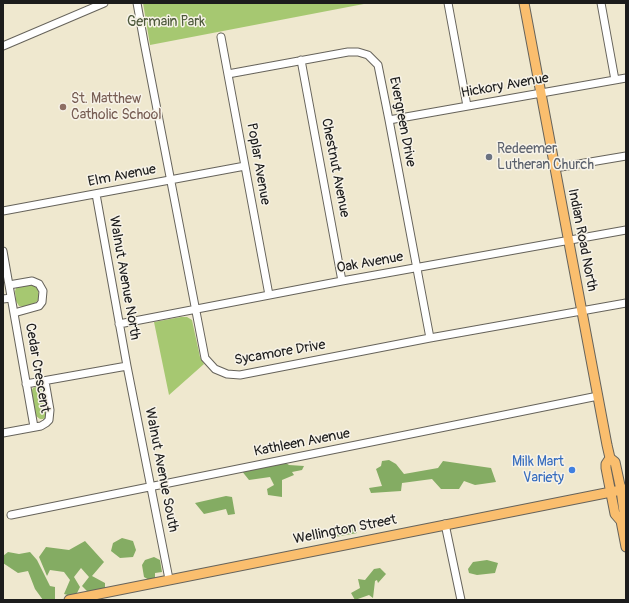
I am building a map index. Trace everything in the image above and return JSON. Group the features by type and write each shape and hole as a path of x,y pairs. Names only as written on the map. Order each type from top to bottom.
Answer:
{"main road":[{"name":"Indian Road North","path":"524,3 610,458 615,462 623,490 624,512 621,521"},
{"name":"Indian Road North","path":"610,458 605,465 615,514 621,521"},
{"name":"Wellington Street","path":"69,600 445,524 623,490"},
{"path":"621,521 626,547"}],"street":[{"path":"3,46 104,3"},
{"name":"Sycamore Drive","path":"137,3 205,358 214,369 226,374 240,375 430,338 626,303"},
{"path":"448,3 467,106"},
{"path":"601,3 615,80"},
{"name":"Poplar Avenue","path":"221,37 269,295"},
{"name":"Evergreen Drive","path":"228,74 348,52 358,52 368,55 378,65 430,338"},
{"name":"Chestnut Avenue","path":"301,60 342,281"},
{"name":"Hickory Avenue","path":"389,120 626,78"},
{"path":"555,168 626,156"},
{"name":"Elm Avenue","path":"3,211 245,166"},
{"name":"Walnut Avenue North","path":"96,194 127,366"},
{"name":"Oak Avenue","path":"119,324 417,267 626,230"},
{"name":"Cedar Crescent","path":"3,251 34,427"},
{"name":"Cedar Crescent","path":"9,285 32,281 38,284 43,291 42,302 39,306 14,313"},
{"path":"3,300 11,298"},
{"path":"26,384 127,366"},
{"name":"Walnut Avenue South","path":"127,366 169,579"},
{"path":"3,433 34,427 46,423 49,420 50,410 45,381"},
{"name":"Kathleen Avenue","path":"11,514 598,396"},
{"path":"445,524 461,600"}],"green space":[{"name":"Germain Park","path":"143,3 369,3 150,45"},
{"path":"30,284 35,286 38,290 38,300 33,305 26,307 19,306 16,301 16,288"},
{"path":"187,317 192,320 200,357 204,364 169,395 154,322"},
{"path":"38,386 43,392 47,413 46,417 43,419 36,416 31,392 33,388"},
{"path":"389,460 396,464 404,474 438,468 443,461 491,468 496,482 475,485 464,481 459,489 441,489 432,479 402,483 401,491 371,493 369,488 382,486 376,469 381,466 382,461"},
{"path":"286,463 289,465 304,466 302,470 292,472 294,475 282,480 282,497 268,495 267,489 274,485 270,477 249,480 241,470"},
{"path":"226,496 232,497 235,514 228,515 226,509 204,514 195,503"},
{"path":"355,524 357,533 335,537 333,530"},
{"path":"122,538 133,541 136,550 133,557 120,558 111,551 113,543"},
{"path":"85,541 104,562 92,576 105,583 105,590 89,593 82,586 89,577 81,568 74,577 80,587 75,597 64,594 70,580 64,572 50,570 47,576 39,557 46,547 69,550"},
{"path":"8,552 19,554 30,552 37,560 50,586 55,587 55,600 43,600 35,589 28,571 18,573 3,563 3,556"},
{"path":"154,557 160,560 162,572 155,573 155,578 151,581 144,577 142,565 145,560"},
{"path":"487,560 498,563 495,573 477,575 469,573 468,569 473,562"},
{"path":"380,568 386,574 378,583 377,580 375,581 373,598 369,595 355,600 351,593 360,588 358,579 365,580 374,569"}],"place":[{"name":"St. Matthew Catholic School","path":"63,107"},
{"name":"Redeemer Lutheran Church","path":"489,157"},
{"name":"Milk Mart Variety","path":"572,470"}]}
